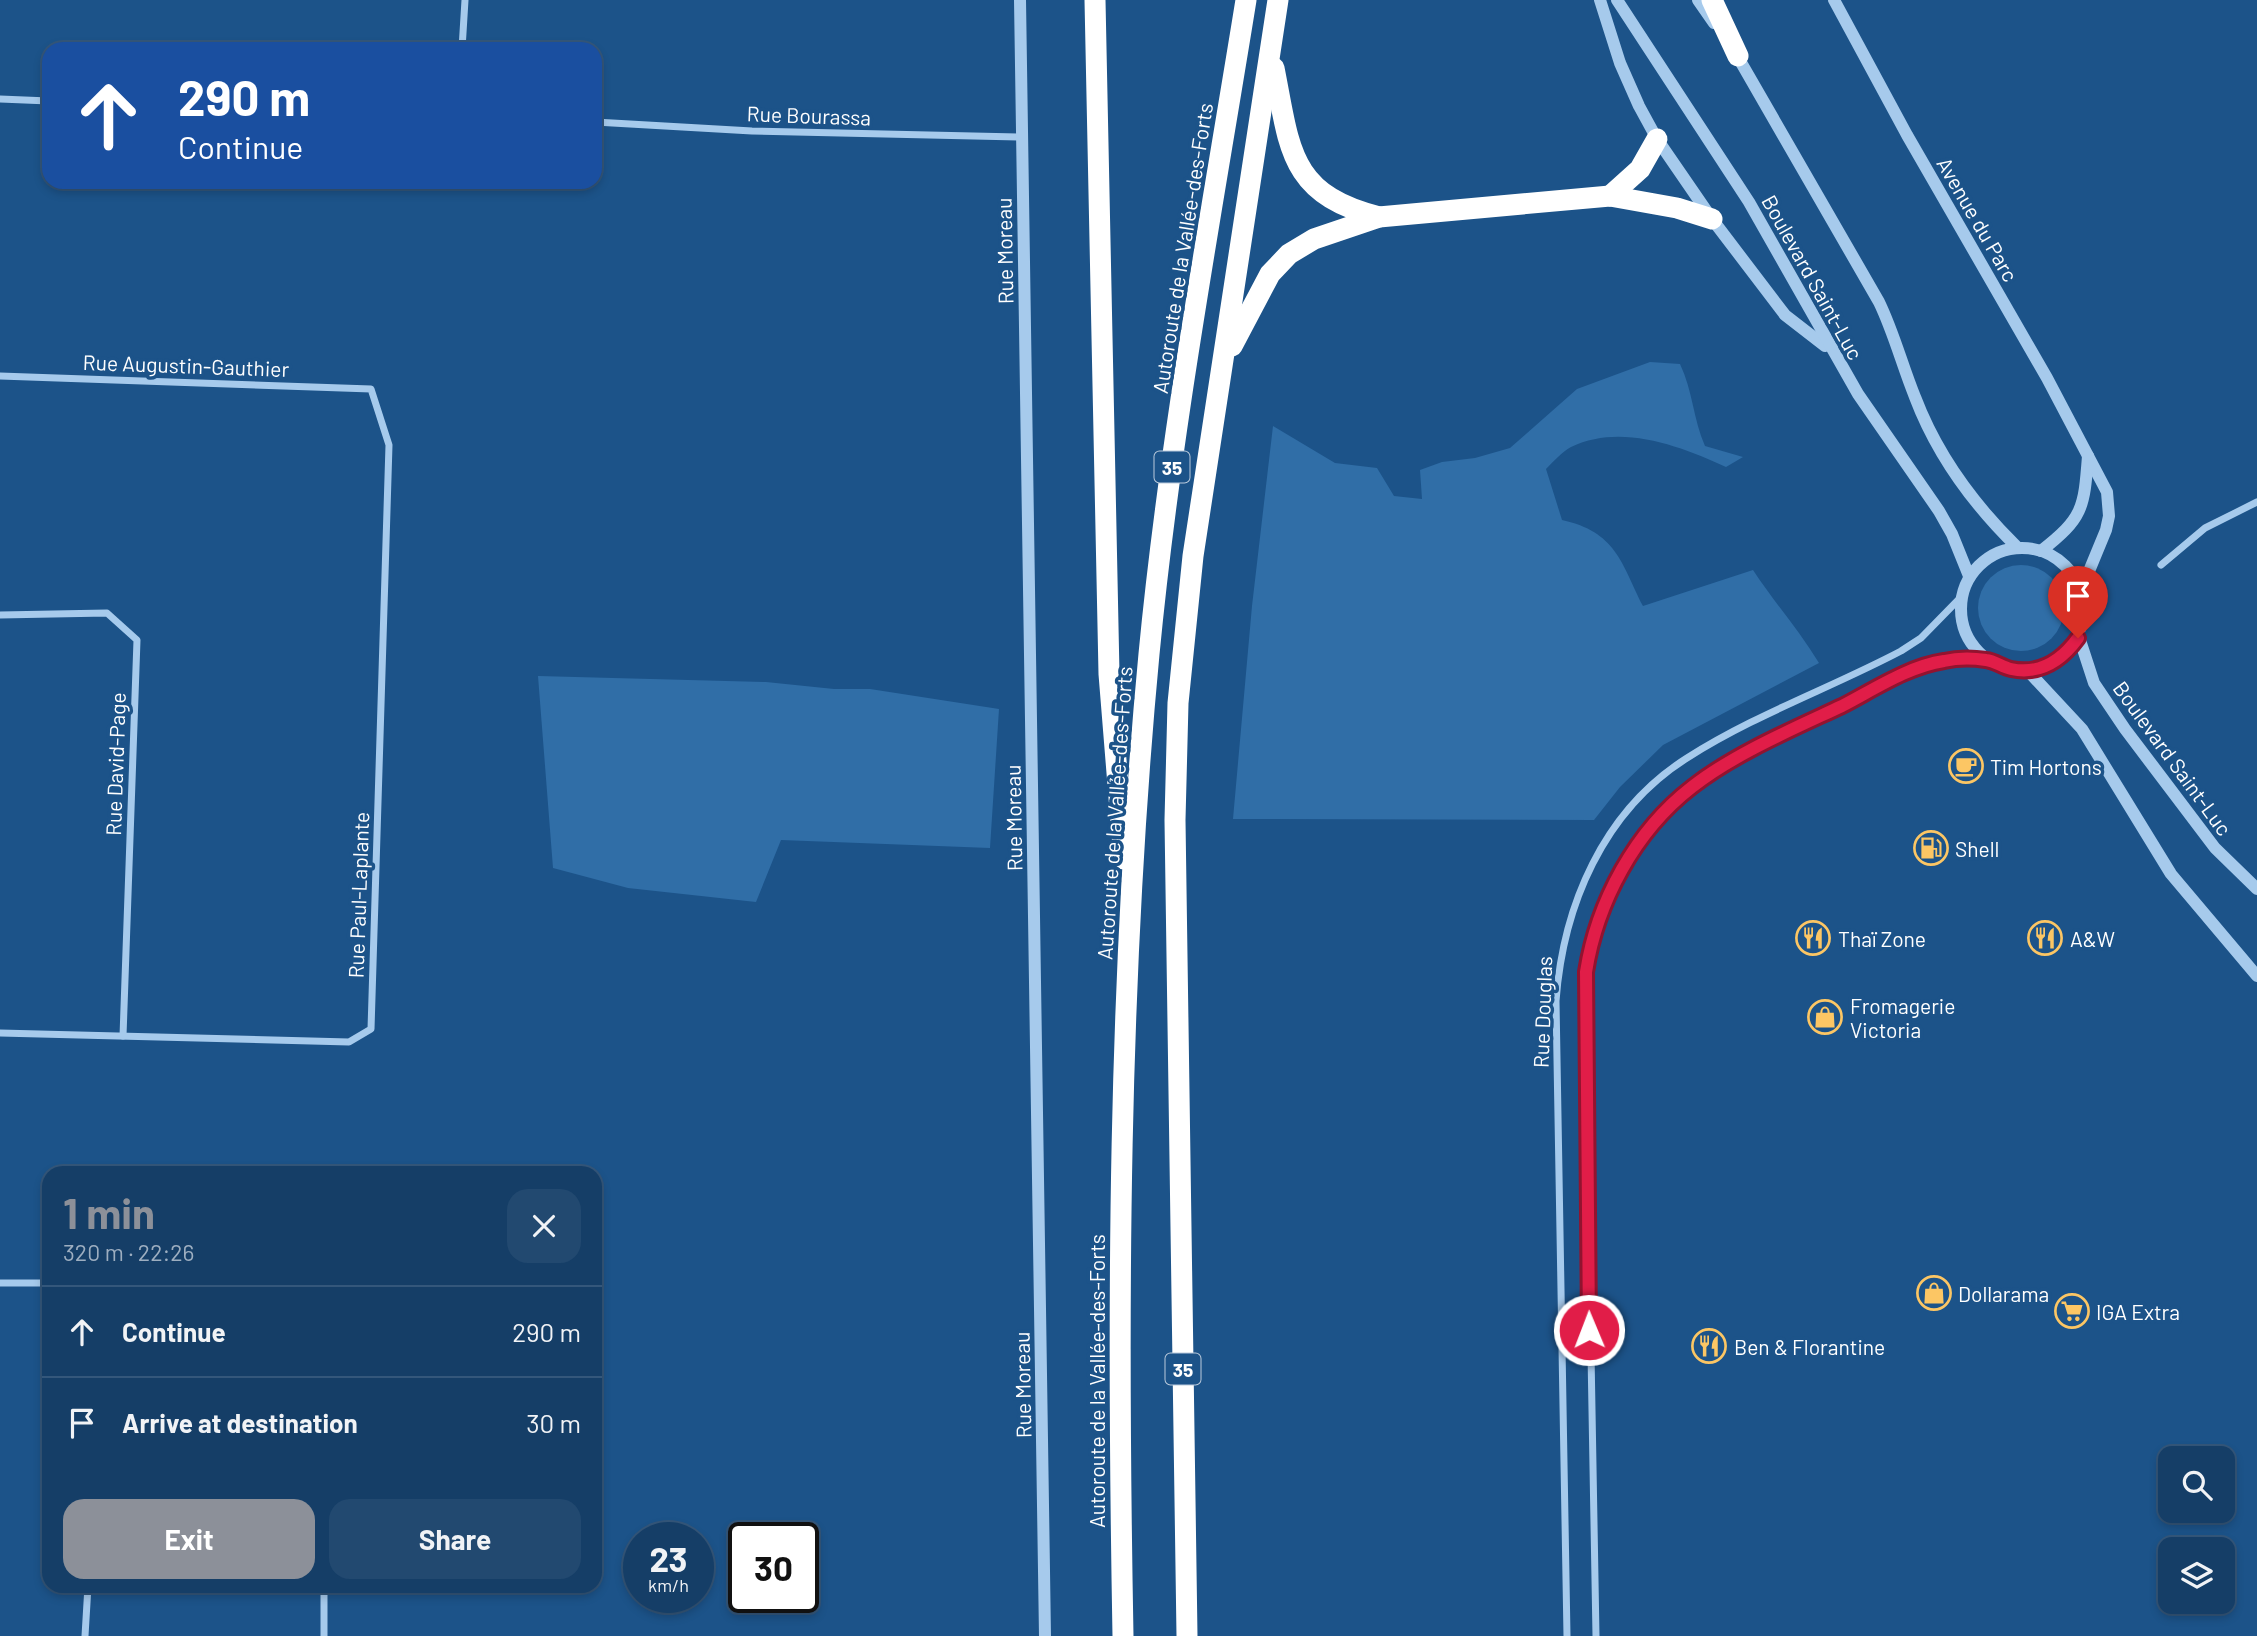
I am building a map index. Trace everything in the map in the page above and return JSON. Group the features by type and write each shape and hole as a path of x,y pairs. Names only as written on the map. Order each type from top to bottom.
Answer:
{"highway":[{"path":"1095,0 1109,674 1130,937"},
{"name":"Autoroute de la Vallée-des-Forts","path":"1124,1636 1119,1243 1130,937 1147,683 1161,552 1246,0"},
{"name":"35","path":"1187,1636 1175,782 1178,703 1188,600 1278,0"},
{"path":"1712,0 1738,56"},
{"path":"1270,50 1287,135 1304,176 1336,203 1379,217"},
{"path":"1610,196 1640,169 1657,139"},
{"path":"1221,369 1255,299 1278,263 1314,239 1379,217 1610,196 1677,208 1712,219"}],"street":[{"path":"463,42 465,0"},
{"name":"Rue Moreau","path":"1020,0 1045,1636"},
{"path":"1600,0 1620,63 1657,139 1712,219 1785,315 1830,350"},
{"name":"Boulevard Saint-Luc","path":"1617,0 1749,202 1830,350 1939,511 1961,552 1969,576"},
{"name":"Boulevard Saint-Luc","path":"1698,0 1738,56 1879,302 1896,339 1915,397 1939,449 1989,520 2017,547"},
{"name":"Avenue du Parc","path":"1834,0 2108,492 2109,516 2080,593"},
{"path":"0,99 42,101"},
{"name":"Rue Bourassa","path":"602,122 752,131 1022,137"},
{"name":"Rue Augustin-Gauthier","path":"0,376 371,389"},
{"name":"Rue Paul-Laplante","path":"0,1033 349,1042 371,1029 389,445 371,389"},
{"path":"2041,551 2070,528 2082,508 2088,456"},
{"path":"2161,565 2205,528 2257,502"},
{"path":"2017,547 2041,551 2069,571 2080,593 2078,638 2054,663 2028,671 2008,668 1989,660 1968,632 1964,594 1969,576 1990,555 2017,547"},
{"name":"Rue Douglas","path":"1567,1636 1556,1001 1560,954 1576,899 1604,844 1625,812 1650,785 1701,749 1901,651 1921,638 1964,594"},
{"name":"Rue David-Page","path":"0,615 107,613 137,640 123,1036"},
{"name":"Boulevard Saint-Luc","path":"2078,638 2094,683 2125,729 2215,848 2257,888"},
{"name":"Rue Douglas","path":"1596,1636 1585,991 1593,939 1607,900 1623,867 1650,830 1692,787 1724,765 1931,664 1958,659 1989,660"},
{"path":"2028,671 2082,729 2171,874 2257,976"},
{"path":"0,1283 42,1283"},
{"path":"85,1636 88,1593"},
{"path":"324,1593 324,1636"}],"shaded area":[{"path":"1650,362 1680,364 1705,446 1743,457 1726,467 1650,440 1610,437 1590,440 1571,447 1546,469 1562,520 1580,525 1606,541 1622,563 1643,606 1753,570 1819,663 1663,745 1620,787 1594,820 1233,819 1252,606 1273,426 1335,463 1377,468 1394,496 1422,499 1420,470 1442,462 1475,458 1510,448 1577,389"},
{"path":"2021,565 2038,568 2052,577 2061,591 2064,608 2061,625 2052,639 2038,648 2021,651 2004,648 1990,639 1981,625 1978,608 1981,591 1990,577 2004,568"},
{"path":"538,676 766,682 834,689 870,689 999,709 990,848 781,840 756,902 628,888 553,868"}],"place":[{"name":"Tim Hortons","path":"1966,766"},
{"name":"Shell","path":"1931,848"},
{"name":"Thaï Zone","path":"1813,938"},
{"name":"A&W","path":"2045,938"},
{"name":"Fromagerie Victoria","path":"1825,1017"},
{"name":"Dollarama","path":"1934,1293"},
{"name":"IGA Extra","path":"2072,1311"},
{"name":"Ben & Florantine","path":"1709,1346"}],"route":[{"path":"1589,1330 1584,1015 1586,972 1593,939 1607,900 1634,850 1665,812 1708,775 1917,669 1958,659 1989,660 2008,668 2028,671 2054,663 2078,638"}]}
